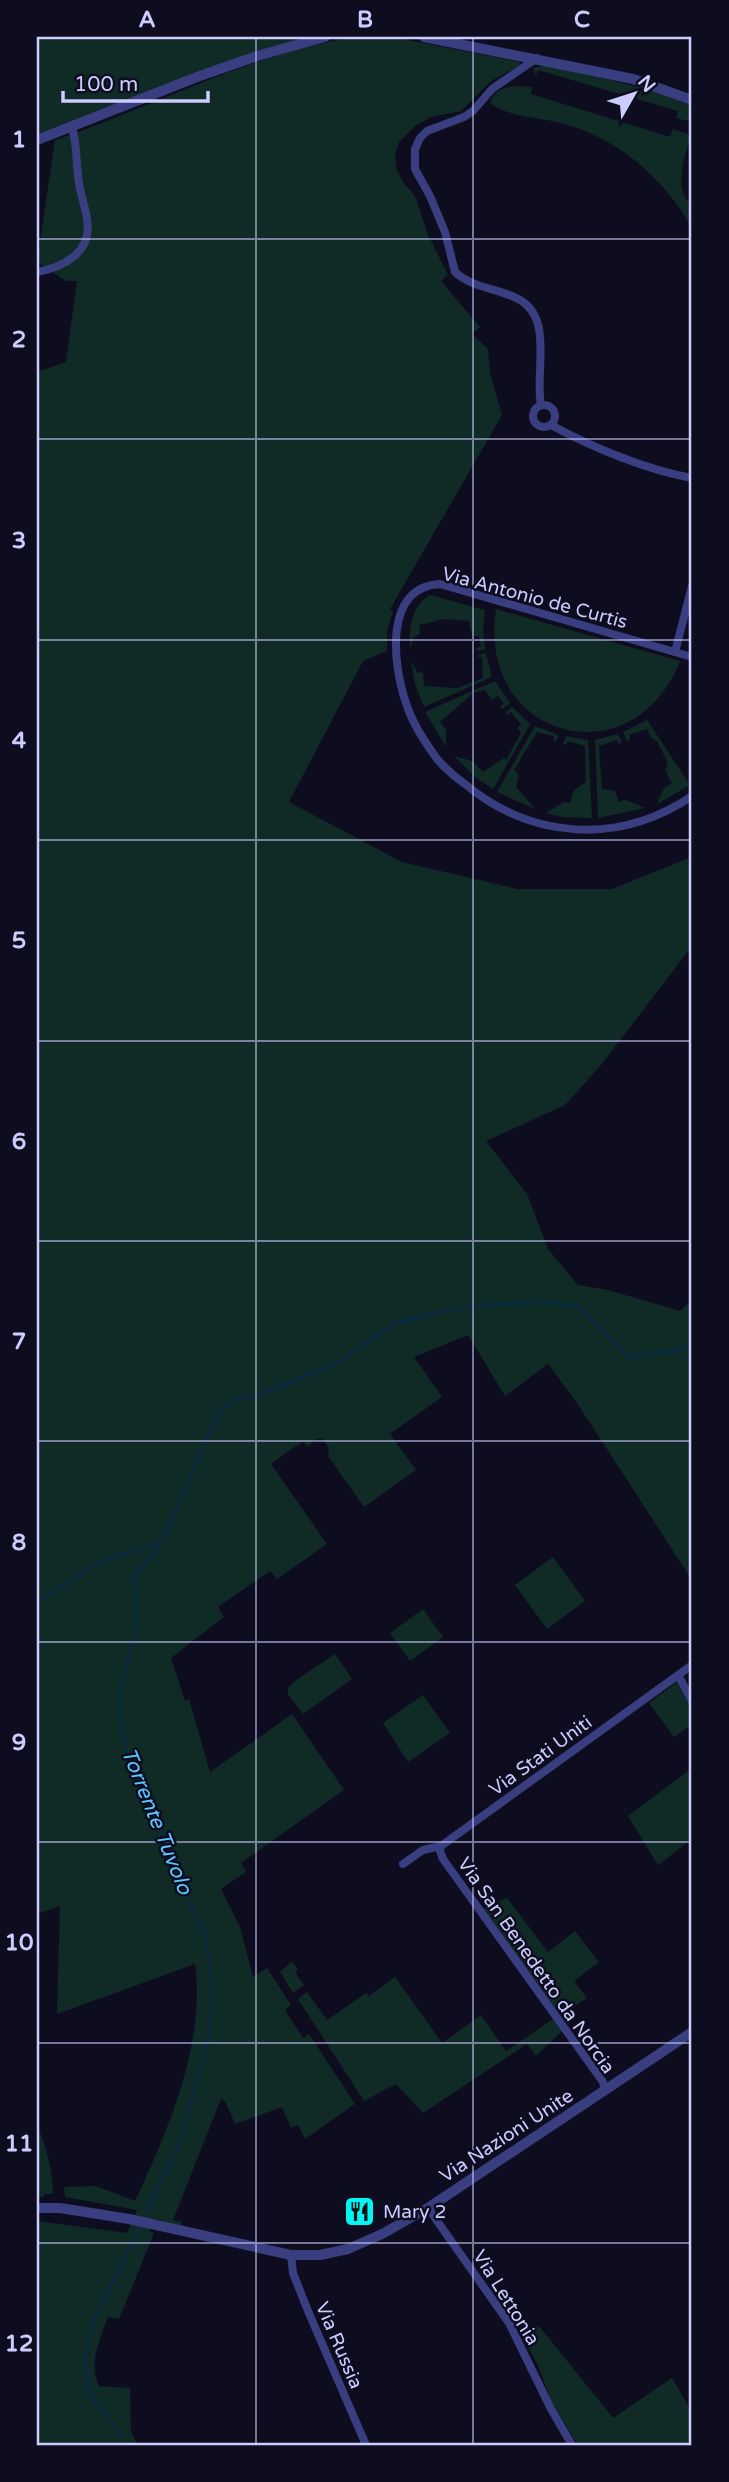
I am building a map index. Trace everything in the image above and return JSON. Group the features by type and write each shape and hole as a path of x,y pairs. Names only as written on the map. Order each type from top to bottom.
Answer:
{"street":[{"path":"37,140 257,56 325,37"},
{"path":"424,37 633,79 692,100"},
{"path":"537,58 492,89 473,111 464,117 427,131 420,138 413,159 415,169 445,232 455,272 473,284 516,297 535,315 541,338 538,393 541,405"},
{"path":"37,272 66,264 79,252 87,239 88,223 78,177 77,145 72,127"},
{"path":"541,405 550,407 554,412 555,419 551,425"},
{"path":"541,405 533,412 534,422 542,427 551,425 571,436 655,470 692,478"},
{"name":"Via Antonio de Curtis","path":"692,657 440,584 426,585 416,590 401,612 396,628 401,685 406,703 421,734 438,760 455,777 503,811 553,828 610,829 636,824 659,815 692,796"},
{"path":"675,652 692,586"},
{"name":"Via Stati Uniti","path":"403,1864 423,1850 441,1846 692,1665"},
{"path":"678,1675 692,1701"},
{"path":"441,1846 443,1859"},
{"path":"423,1850 443,1859"},
{"name":"Via San Benedetto da Norcia","path":"443,1859 603,2082 606,2090"},
{"name":"Via Nazioni Unite","path":"37,2208 60,2208 129,2219 291,2255 320,2255 348,2249 382,2234 428,2207 692,2032"},
{"name":"Via Lettonia","path":"428,2207 509,2323 551,2409 572,2445"},
{"name":"Via Russia","path":"291,2255 298,2286 366,2445"}],"green space":[{"path":"37,37 307,37 189,75 37,135"},
{"path":"358,37 392,37 520,62 519,66 491,81 461,111 431,117 415,126 399,142 395,155 397,170 415,196 428,235 448,275 441,281 480,327 472,334 488,349 490,373 502,415 390,609 393,612 387,631 387,651 363,661 289,802 402,862 517,889 612,889 692,857 692,946 601,1065 565,1105 486,1141 527,1194 548,1249 578,1285 608,1290 680,1311 692,1300 692,1580 577,1403 548,1364 505,1396 468,1335 414,1357 442,1397 390,1434 416,1470 364,1507 328,1456 329,1448 322,1438 314,1440 308,1447 303,1441 271,1464 327,1544 277,1579 270,1571 218,1607 224,1617 171,1658 185,1701 189,1699 210,1772 292,1714 344,1790 241,1863 246,1872 221,1889 240,1927 253,1977 267,1968 291,2005 285,2010 303,2038 309,2034 355,2104 305,2139 298,2125 291,2128 282,2107 235,2124 225,2101 221,2099 173,2220 182,2222 181,2226 155,2219 149,2231 154,2233 119,2319 108,2317 96,2351 95,2369 99,2386 130,2388 131,2431 137,2445 37,2445 37,2221 127,2233 137,2210 65,2197 64,2187 96,2186 135,2201 182,2086 190,2055 197,1994 195,1964 57,2014 60,1906 37,1914 37,372 66,362 77,281 66,281 37,262 55,140 242,67 319,44"},
{"path":"547,65 651,90 692,106 692,122 676,118 678,111 538,70 536,76 533,68"},
{"path":"519,86 532,87 531,94 670,137 673,129 691,135 683,162 681,182 686,199 692,206 692,228 652,175 617,148 578,128 513,114 490,103 498,92"},
{"path":"430,595 485,610 485,650 477,651 476,648 481,647 479,636 472,636 469,621 444,619 419,625 420,634 414,637 410,649 415,611"},
{"path":"496,609 680,661 658,699 629,722 596,732 563,729 533,714 510,689 496,653"},
{"path":"486,653 492,677 424,707 415,684 411,661 418,673 423,672 424,686 457,688 483,678 482,657 479,658 478,655"},
{"path":"495,681 510,703 502,709 500,707 504,703 498,696 492,700 485,690 473,693 440,722 446,730 446,747 425,712"},
{"path":"512,707 530,724 493,789 475,777 454,756 472,761 483,772 504,758 506,760 521,733 517,728 521,725 511,712 507,715 505,713"},
{"path":"647,720 690,785 657,804 664,788 672,783 665,770 668,763 657,741 651,738 647,729 629,735 630,740 627,741 623,732"},
{"path":"535,726 558,735 556,742 553,740 554,736 537,732 514,770 519,775 516,787 535,809 497,792"},
{"path":"618,734 622,742 619,744 617,740 599,746 602,789 615,791 619,802 625,800 645,808 598,818 595,740"},
{"path":"566,736 588,740 592,818 562,817 546,813 564,802 570,803 574,790 586,782 585,746 568,741 566,745 563,744"},
{"path":"553,1557 585,1601 547,1629 515,1585"},
{"path":"423,1609 443,1637 410,1661 390,1633"},
{"path":"335,1654 352,1679 303,1714 288,1694 288,1688"},
{"path":"677,1682 692,1710 692,1724 674,1737 649,1703"},
{"path":"423,1695 450,1733 408,1762 383,1723"},
{"path":"692,1768 692,1839 658,1865 628,1816"},
{"path":"507,1898 548,1952 575,1931 599,1962 574,1981 587,1998 560,2016 483,1909"},
{"path":"292,1961 298,1970 295,1972 304,1985 293,1993 280,1972"},
{"path":"395,1977 442,2043 481,2015 506,2051 553,2019 562,2031 536,2056 527,2044 423,2113 396,2084 364,2101 298,1999 307,1992 327,2020 366,1993 369,1996"},
{"path":"37,2125 48,2158 53,2185 53,2194 44,2194 44,2197 37,2197"},
{"path":"539,2326 613,2418 672,2378 689,2407 692,2406 692,2445 578,2445 552,2403 537,2363 520,2332"}],"waterway":[{"name":"Torrente Tuvolo","path":"144,2218 179,2144 209,2038 213,1987 206,1941 124,1741 118,1698 136,1631 134,1577 162,1542 219,1411 236,1399 261,1394 339,1362 395,1323 447,1310 534,1301 578,1306 628,1357 683,1350 692,1339"},
{"path":"37,1602 104,1560 162,1542"},
{"name":"Torrente Tuvolo","path":"124,2445 119,2432 88,2393 85,2353 94,2320 141,2224"}],"place":[{"name":"Mary 2","path":"360,2211"}]}
